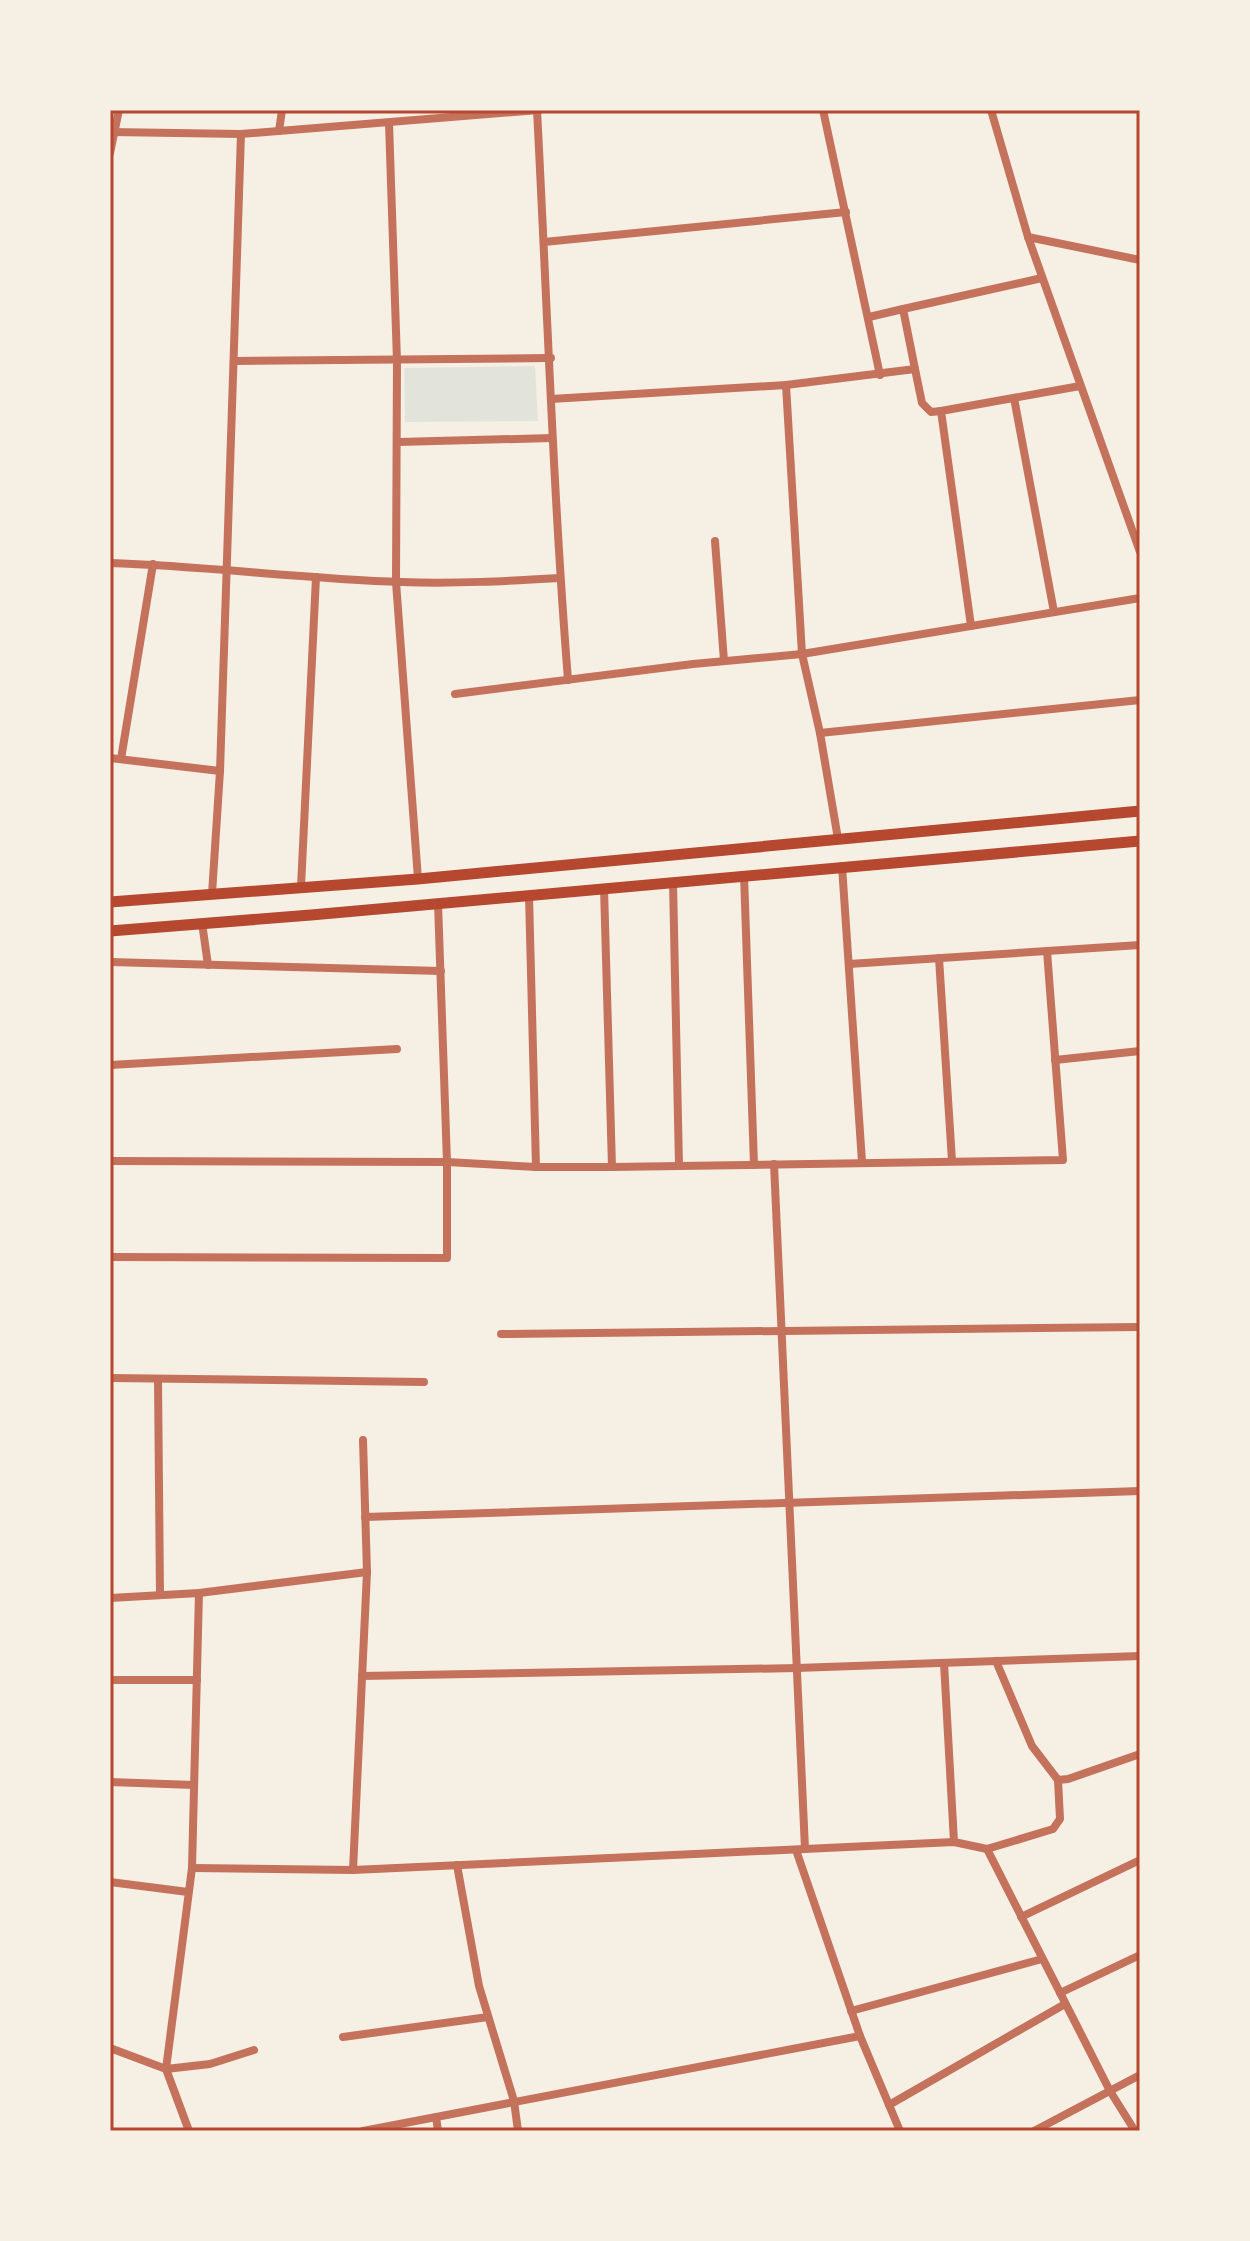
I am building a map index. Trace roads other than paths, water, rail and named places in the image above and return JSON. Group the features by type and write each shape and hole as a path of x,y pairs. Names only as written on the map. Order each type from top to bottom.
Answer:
{"main road":[{"path":"110,902 418,879 1140,811"},
{"path":"110,931 1140,841"}],"street":[{"path":"110,153 119,110"},
{"path":"279,131 282,110"},
{"path":"112,132 241,134 538,110 551,358 552,438 568,680"},
{"path":"823,110 880,375"},
{"path":"991,110 1028,237 1140,552"},
{"path":"389,123 397,361 396,582 418,879"},
{"path":"212,894 220,771 241,134"},
{"path":"544,242 846,212"},
{"path":"1028,237 1140,260"},
{"path":"869,317 1042,278"},
{"path":"903,309 922,403 931,412 1080,386"},
{"path":"235,361 551,358"},
{"path":"551,399 786,385 915,369"},
{"path":"786,385 802,654 820,733 838,839"},
{"path":"1014,398 1054,612"},
{"path":"941,411 971,626"},
{"path":"398,442 552,438"},
{"path":"715,541 724,661"},
{"path":"110,563 396,582 560,578"},
{"path":"121,759 153,564"},
{"path":"301,887 316,577"},
{"path":"455,694 802,654 1140,598"},
{"path":"820,733 1140,700"},
{"path":"110,758 220,771"},
{"path":"842,866 862,1162"},
{"path":"744,875 754,1165"},
{"path":"673,882 679,1166"},
{"path":"604,888 612,1167"},
{"path":"529,895 536,1167"},
{"path":"110,1257 447,1258 447,1162 438,903"},
{"path":"202,923 208,965"},
{"path":"849,964 1140,945"},
{"path":"110,1161 447,1162 612,1167 1063,1160 1047,951"},
{"path":"939,958 952,1161"},
{"path":"110,962 441,971"},
{"path":"110,1065 397,1049"},
{"path":"1055,1060 1140,1051"},
{"path":"774,1164 797,1668 801,1849 851,2011 900,2131"},
{"path":"501,1334 1140,1327"},
{"path":"110,1378 424,1382"},
{"path":"158,1379 160,1595"},
{"path":"353,1870 367,1572 363,1440"},
{"path":"365,1517 1140,1491"},
{"path":"110,1598 199,1593 367,1572"},
{"path":"189,2131 166,2069 192,1868 199,1593"},
{"path":"362,1676 797,1668 1140,1656"},
{"path":"192,1868 353,1870 954,1842 987,1849 1053,1829 1060,1819 1058,1780 1032,1746 996,1661"},
{"path":"944,1663 954,1842"},
{"path":"110,1680 197,1680"},
{"path":"1058,1780 1140,1754"},
{"path":"110,1782 194,1785"},
{"path":"987,1849 1110,2091 1135,2131"},
{"path":"1021,1917 1140,1860"},
{"path":"457,1865 479,1986 514,2101 518,2131"},
{"path":"110,1882 188,1892"},
{"path":"1060,1993 1140,1955"},
{"path":"851,2011 1042,1959"},
{"path":"889,2105 1065,2004"},
{"path":"343,2037 488,2017"},
{"path":"363,2131 860,2036"},
{"path":"110,2048 166,2069 210,2064 254,2050"},
{"path":"1034,2131 1140,2075"},
{"path":"436,2117 438,2131"}]}
